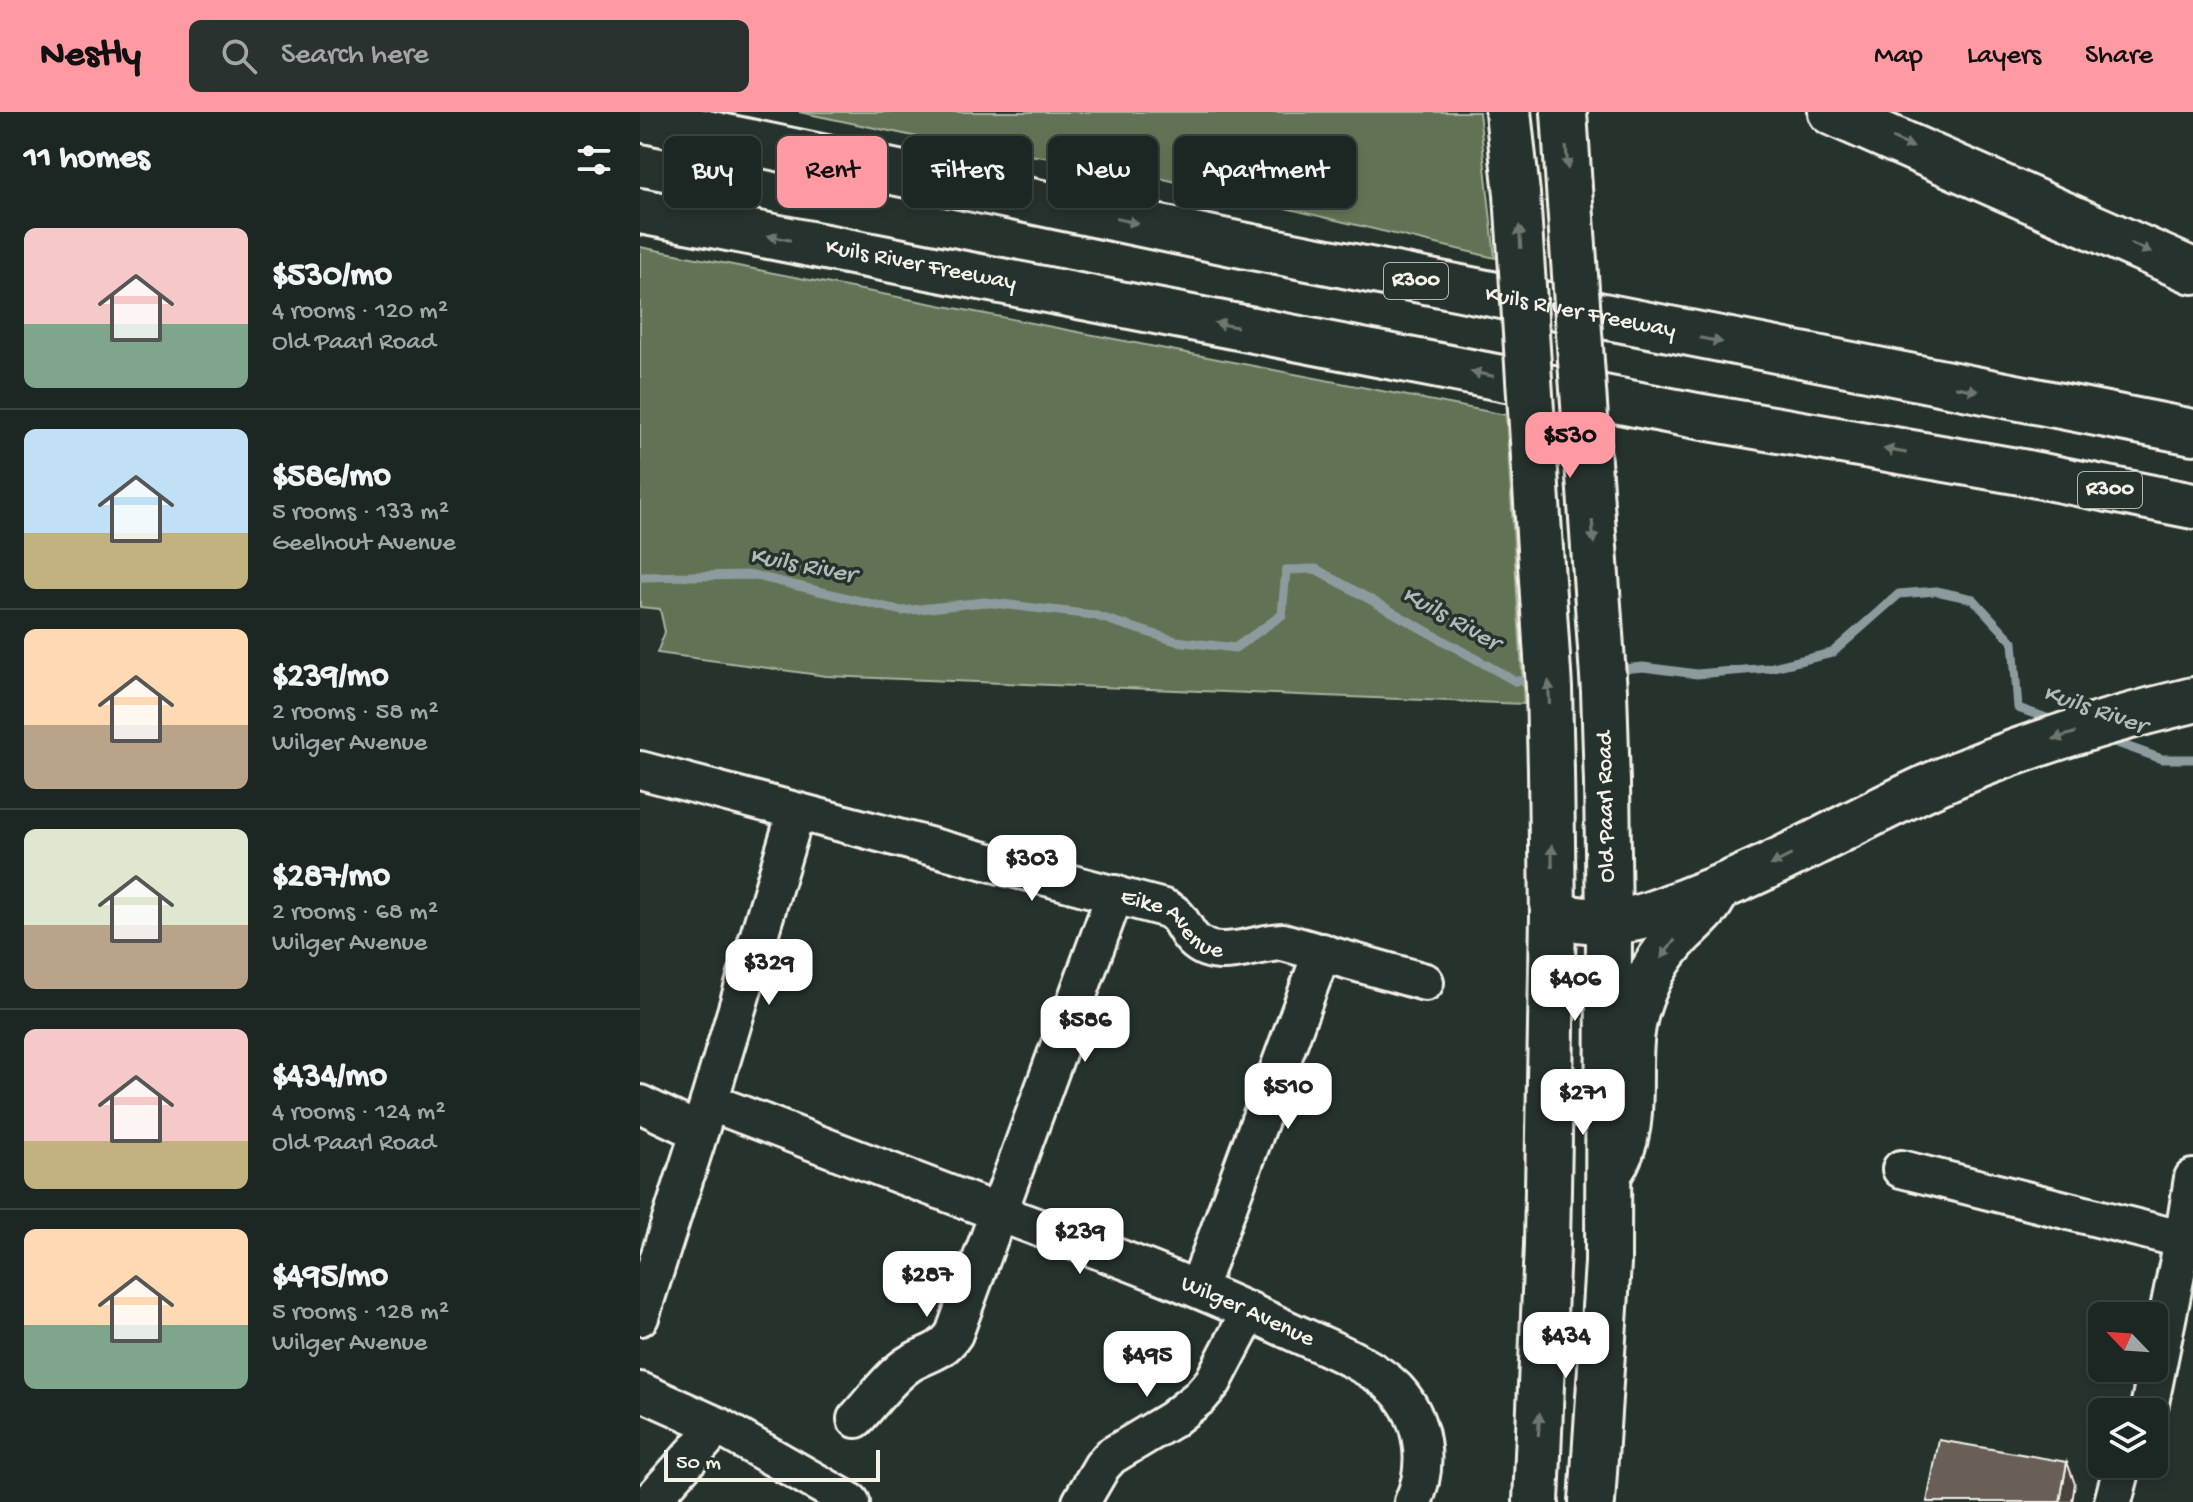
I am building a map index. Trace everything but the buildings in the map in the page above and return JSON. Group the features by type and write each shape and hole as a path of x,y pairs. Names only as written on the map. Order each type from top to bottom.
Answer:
{"main road":[{"path":"1508,112 1517,194 1549,688 1551,770 1553,916 1547,1245 1536,1502"},
{"name":"Old Paarl Road","path":"1564,112 1604,691 1607,783 1610,1172 1608,1263 1592,1502"},
{"path":"1831,112 2193,271"},
{"name":"Kuils River Freeway","path":"640,119 1613,321 2193,432"},
{"name":"Kuils River Freeway","path":"640,211 1669,411 2027,473 2193,506"},
{"path":"1553,916 1609,922 1643,916 1766,868 1933,785 2052,739 2193,700"},
{"path":"1610,1172 1619,1159 1629,1126 1632,1032 1643,991 1662,956 1707,907 1717,889"}],"street":[{"name":"Eike Avenue","path":"640,770 1170,910 1180,918 1193,939 1218,951 1237,951 1268,942 1283,942 1425,982"},
{"path":"640,1317 796,812"},
{"path":"856,1419 900,1371 949,1342 1115,894"},
{"path":"1198,1288 1322,952"},
{"name":"Wilger Avenue","path":"640,1104 704,1117 997,1213 1198,1288 1364,1367 1387,1382 1404,1399 1418,1426 1423,1447 1421,1476 1413,1502"},
{"path":"1901,1169 2188,1241"},
{"path":"2151,1398 2188,1241 2193,1178"},
{"path":"1081,1502 1111,1456 1171,1420 1200,1397 1213,1382 1250,1311"},
{"path":"640,1391 718,1426 851,1502"},
{"path":"650,1502 718,1426"},
{"path":"2113,1502 2119,1478"}],"green space":[{"path":"799,112 1479,112 1495,258 1285,208 1356,208 1356,136 1174,136 1174,181 1158,178 1158,136 1048,136 1048,158 1032,155 1032,136 913,136"},
{"path":"640,247 1506,415 1524,704 826,676 657,653 665,632 660,609 640,607"}],"waterway":[{"name":"Kuils River","path":"640,577 753,575 902,611 984,602 1093,615 1176,641 1235,648 1282,615 1286,570 1316,569 1515,681 1538,679"},
{"name":"Kuils River","path":"1612,670 1643,667 1697,674 1769,668 1832,653 1899,594 1936,591 1973,599 2013,642 2018,708 2058,722"},
{"name":"Kuils River","path":"2106,739 2162,759 2193,759"}]}
